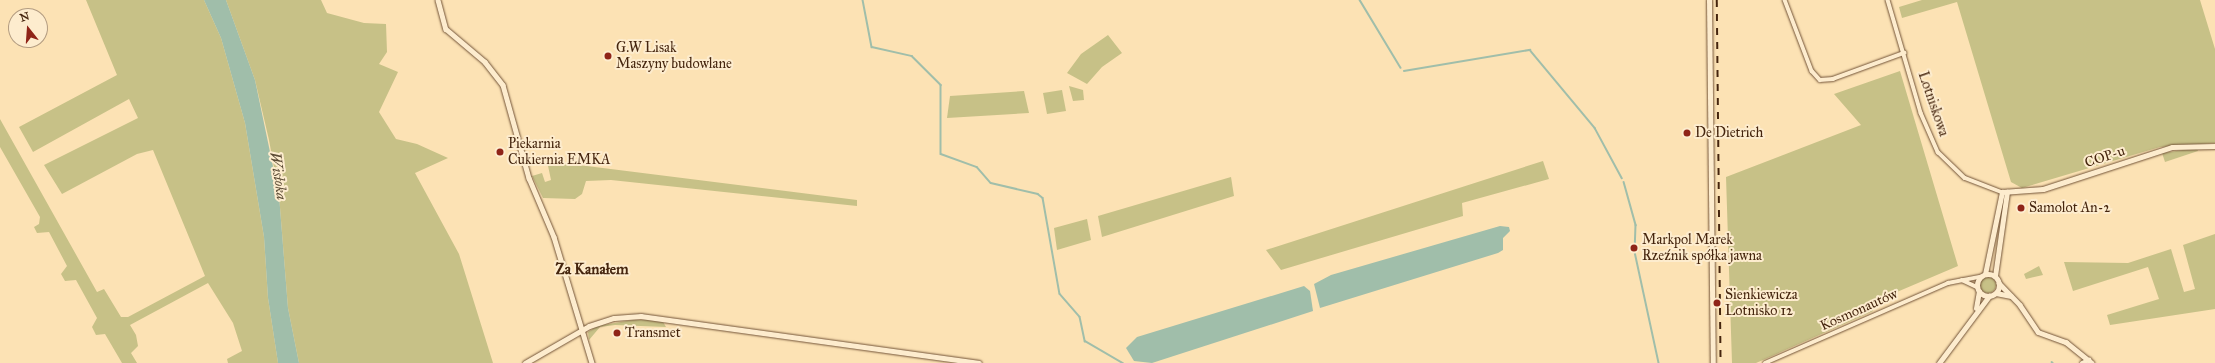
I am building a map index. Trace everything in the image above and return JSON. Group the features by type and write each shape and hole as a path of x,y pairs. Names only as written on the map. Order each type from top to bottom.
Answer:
{"main road":[{"path":"1709,0 1713,363"},
{"name":"COP-u","path":"2005,192 2043,189 2172,147 2215,146"},
{"path":"1976,309 1978,289 2005,192"},
{"path":"1939,363 1976,309 1989,296 1996,293 1999,283 1995,276 2005,192"},
{"path":"1982,276 1995,276"},
{"path":"1978,289 1989,296"},
{"path":"525,363 582,329 614,318 659,317 979,363"}],"street":[{"path":"438,0 446,29 491,68 504,85 528,178 554,237 592,363"},
{"path":"1785,0 1812,71 1820,80 1833,79 1904,53"},
{"name":"Lotniskowa","path":"1888,0 1928,132 1938,152 1965,178 2005,192"},
{"name":"Kosmonautów","path":"1765,363 1962,280 1982,276"},
{"path":"1962,280 1978,289"},
{"path":"1999,283 2011,296 2038,332 2059,338 2091,362"},
{"path":"1996,293 2011,296"},
{"path":"2082,363 2091,362"}],"shaded area":[{"path":"86,0 204,0 221,38 245,123 264,237 268,298 278,363 228,363 227,359 242,351 233,323 208,283 130,325 136,335 138,346 131,353 137,363 122,363 105,334 96,335 92,327 97,318 76,280 65,281 61,274 67,266 49,232 37,233 34,227 39,224 40,217 0,147 0,119 97,292 104,289 121,317 128,317 205,276 153,150 137,154 62,194 44,165 138,118 129,99 33,152 19,127 117,75"},
{"path":"204,0 226,0 255,80 279,195 288,308 299,363 278,363 268,298 264,237 245,123 221,38"},
{"path":"226,0 321,0 327,13 364,23 386,24 387,52 379,64 398,72 379,112 396,139 417,144 448,158 415,173 459,254 493,363 299,363 288,308 279,195 269,140 255,80"},
{"path":"1922,0 2200,0 2215,49 2215,143 2160,147 2022,188 2011,182 1957,2 1902,18 1899,7"},
{"path":"1108,35 1122,53 1102,67 1087,84 1067,73 1081,54"},
{"path":"1900,71 1958,266 1871,303 1873,311 1756,363 1732,363 1726,177 1861,125 1834,94"},
{"path":"1069,86 1083,90 1084,100 1073,101"},
{"path":"1062,90 1066,111 1047,114 1043,93"},
{"path":"1024,91 1029,113 947,118 950,96"},
{"path":"2197,148 2198,151 2165,162 2162,153"},
{"path":"547,161 857,200 857,206 611,180 586,181 582,194 575,199 543,198 532,176 542,173 545,182 551,180"},
{"path":"1543,161 1549,179 1462,203 1463,216 1281,270 1266,250"},
{"path":"1231,177 1234,196 1102,237 1098,216"},
{"path":"1087,219 1091,240 1057,250 1054,228"},
{"path":"1500,226 1509,227 1510,231 1503,238 1503,250 1498,253 1320,308 1314,284 1331,275"},
{"path":"2215,234 2215,309 2110,325 2107,315 2159,299 2148,267 2073,291 2064,262 2128,263 2171,249 2184,292 2195,289 2183,245"},
{"path":"2039,266 2043,275 2026,279 2024,274"},
{"path":"1988,277 1994,279 1996,285 1994,291 1988,293 1982,291 1980,285 1982,279"},
{"path":"1304,286 1310,291 1313,311 1152,363 1134,361 1126,348 1137,337"},
{"path":"633,320 662,320 666,327 615,325 600,327 589,340 588,332 597,326"}],"waterway":[{"path":"863,0 872,47 912,56 941,85 941,154 977,167 991,183 1038,194 1043,198 1060,294 1080,317 1085,341 1123,363"},
{"path":"1360,0 1401,68"},
{"path":"1404,71 1530,50 1595,128 1622,178"},
{"path":"1624,182 1636,225 1635,252 1659,363"}],"railway":[{"path":"1717,0 1721,363"}],"place":[{"name":"G.W Lisak Maszyny budowlane","path":"608,56"},
{"name":"De Dietrich","path":"1687,133"},
{"name":"Piekarnia Cukiernia EMKA","path":"500,152"},
{"name":"Samolot An-2","path":"2021,208"},
{"name":"Markpol Marek Rzeźnik spółka jawna","path":"1634,248"},
{"name":"Sienkiewicza Lotnisko 12","path":"1717,303"},
{"name":"Transmet","path":"617,333"}],"district":[{"name":"Za Kanałem","path":"592,270"}],"water label":[{"name":"Wisłoka","path":"278,176"}]}
